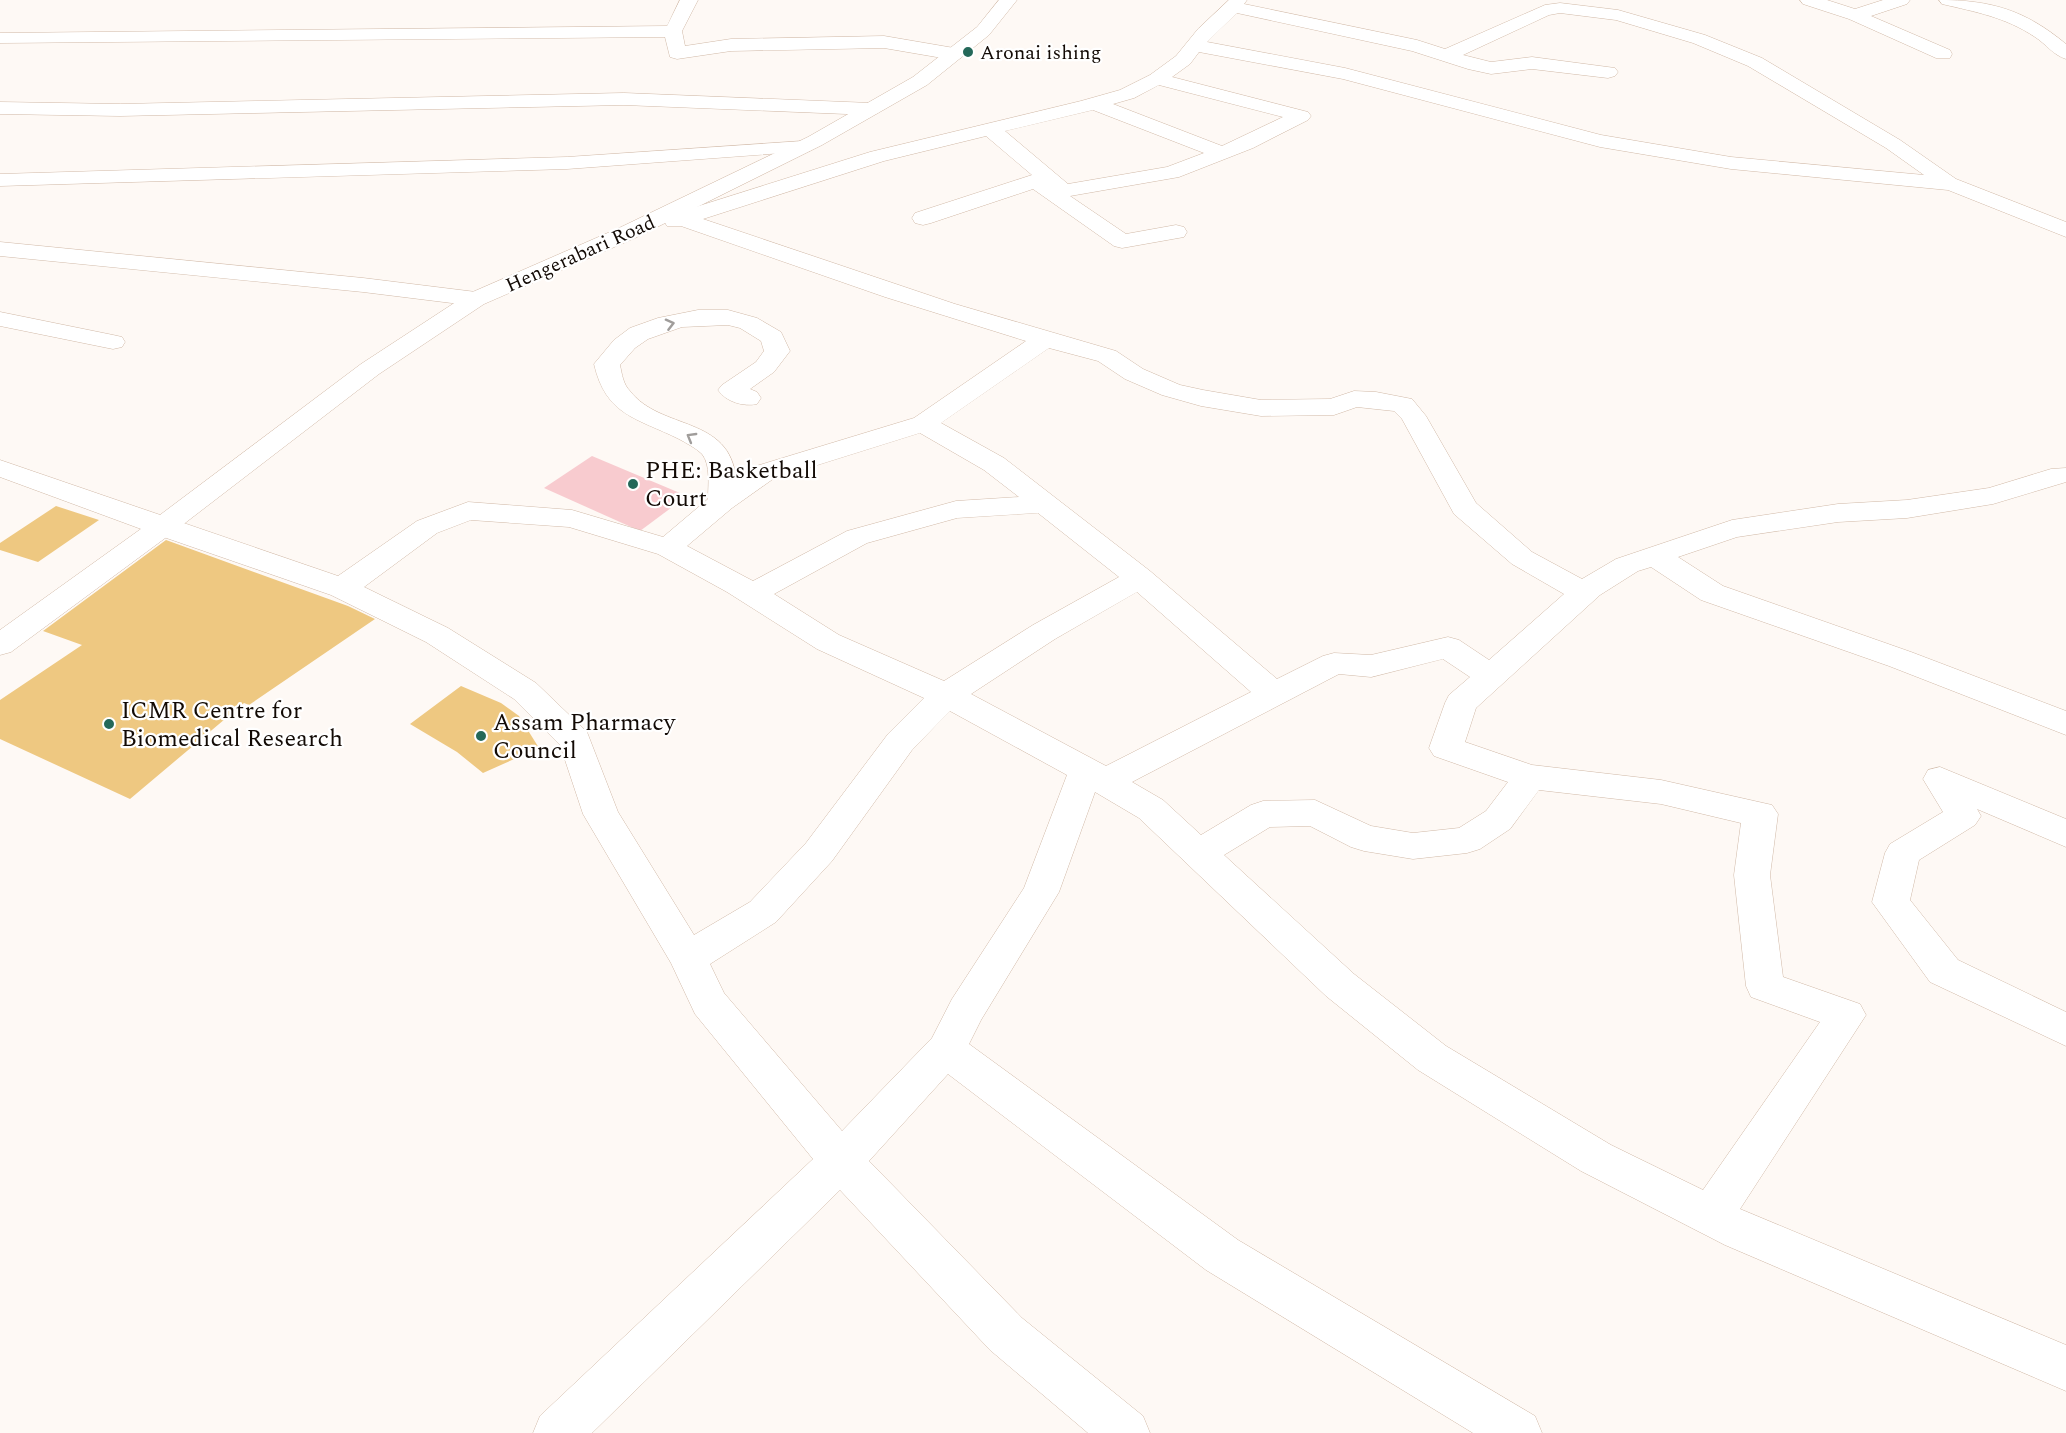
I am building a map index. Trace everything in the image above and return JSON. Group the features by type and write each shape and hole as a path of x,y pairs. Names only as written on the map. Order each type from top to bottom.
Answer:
{"street":[{"path":"689,0 673,31 677,54 731,45 884,42 954,54"},
{"name":"Hengerabari Road","path":"0,645 162,527 370,369 476,299 627,233 803,147 871,109 920,81 983,31 1008,0"},
{"path":"1809,0 1855,15 1943,54"},
{"path":"1855,15 1901,0"},
{"path":"1948,0 1998,11 2042,33 2066,53"},
{"path":"627,233 682,219 877,156 1127,94 1157,79 1183,60 1204,33 1235,4 1417,46 1491,68 1532,63 1608,72"},
{"path":"1446,56 1545,10 1560,8 1618,15 1699,39 1755,62 1893,144 1952,184 2066,230"},
{"path":"465,16 511,16"},
{"path":"0,38 673,31"},
{"path":"1194,45 1345,74 1600,141 1731,163 1952,184"},
{"path":"923,218 1041,180 1064,191 1172,173 1246,144 1301,116 1157,79"},
{"path":"0,108 120,110 624,99 871,109"},
{"path":"1094,104 1222,153"},
{"path":"989,128 1041,180 1122,241 1176,232"},
{"path":"0,180 567,163 803,147"},
{"path":"682,219 783,255 1046,339 1107,356 1134,374 1170,390 1201,398 1261,408 1334,407 1354,399 1403,405 1413,416 1464,508 1522,558 1584,592"},
{"path":"0,249 363,285 476,299"},
{"path":"722,502 723,474 712,449 677,429 634,411 623,401 616,389 608,373 607,364 629,340 652,328 710,316 740,320 772,337 777,351 765,367 731,390 748,398"},
{"path":"0,319 113,342"},
{"path":"668,548 722,502 763,473 923,424 1046,339"},
{"path":"923,424 994,464 1139,578 1274,694"},
{"path":"0,468 162,527 342,588 437,635 525,691 575,740 601,814 688,958 709,1003 840,1161 1006,1334 1126,1433"},
{"path":"1711,1216 1846,1015 1765,986 1752,874 1760,814 1661,792 1530,777 1446,748 1461,703 1584,592 1627,565 1732,529 1838,513 1907,509 1993,496 2064,476"},
{"path":"752,594 857,537 956,510 1045,504"},
{"path":"342,588 428,527 468,510 572,519 668,548 752,594 828,642 946,695 1096,776 1151,809 1340,985 1432,1058 1596,1158 1741,1231 2066,1368"},
{"path":"1654,555 1712,593 1900,659 2066,724"},
{"path":"688,958 763,912 819,852 900,742 946,695 1044,632 1139,578"},
{"path":"557,1433 840,1161 946,1050 966,1010 1041,892 1096,776 1274,694 1334,663 1371,666 1448,648 1490,676"},
{"path":"1199,853 1263,814 1315,813 1364,838 1413,846 1467,840 1498,820 1530,777"},
{"path":"2066,834 1940,779 1963,816 1903,853 1891,902 1944,971 2066,1030"},
{"path":"946,1050 1222,1255 1518,1433"}],"shaded area":[{"path":"592,456 687,496 640,531 544,488"}],"building":[{"path":"56,506 99,520 38,562 0,550 0,543"},
{"path":"166,540 348,606 375,619 249,705 244,703 130,799 0,739 0,700 82,645 43,631"},
{"name":"Assam Pharmacy Council","path":"461,686 501,703 519,716 539,748 483,773 457,752 410,724"}],"place":[{"name":"Aronai ishing","path":"968,52"},
{"name":"PHE: Basketball Court","path":"633,484"},
{"name":"ICMR Centre for Biomedical Research","path":"109,724"},
{"name":"Assam Pharmacy Council","path":"481,736"}]}
